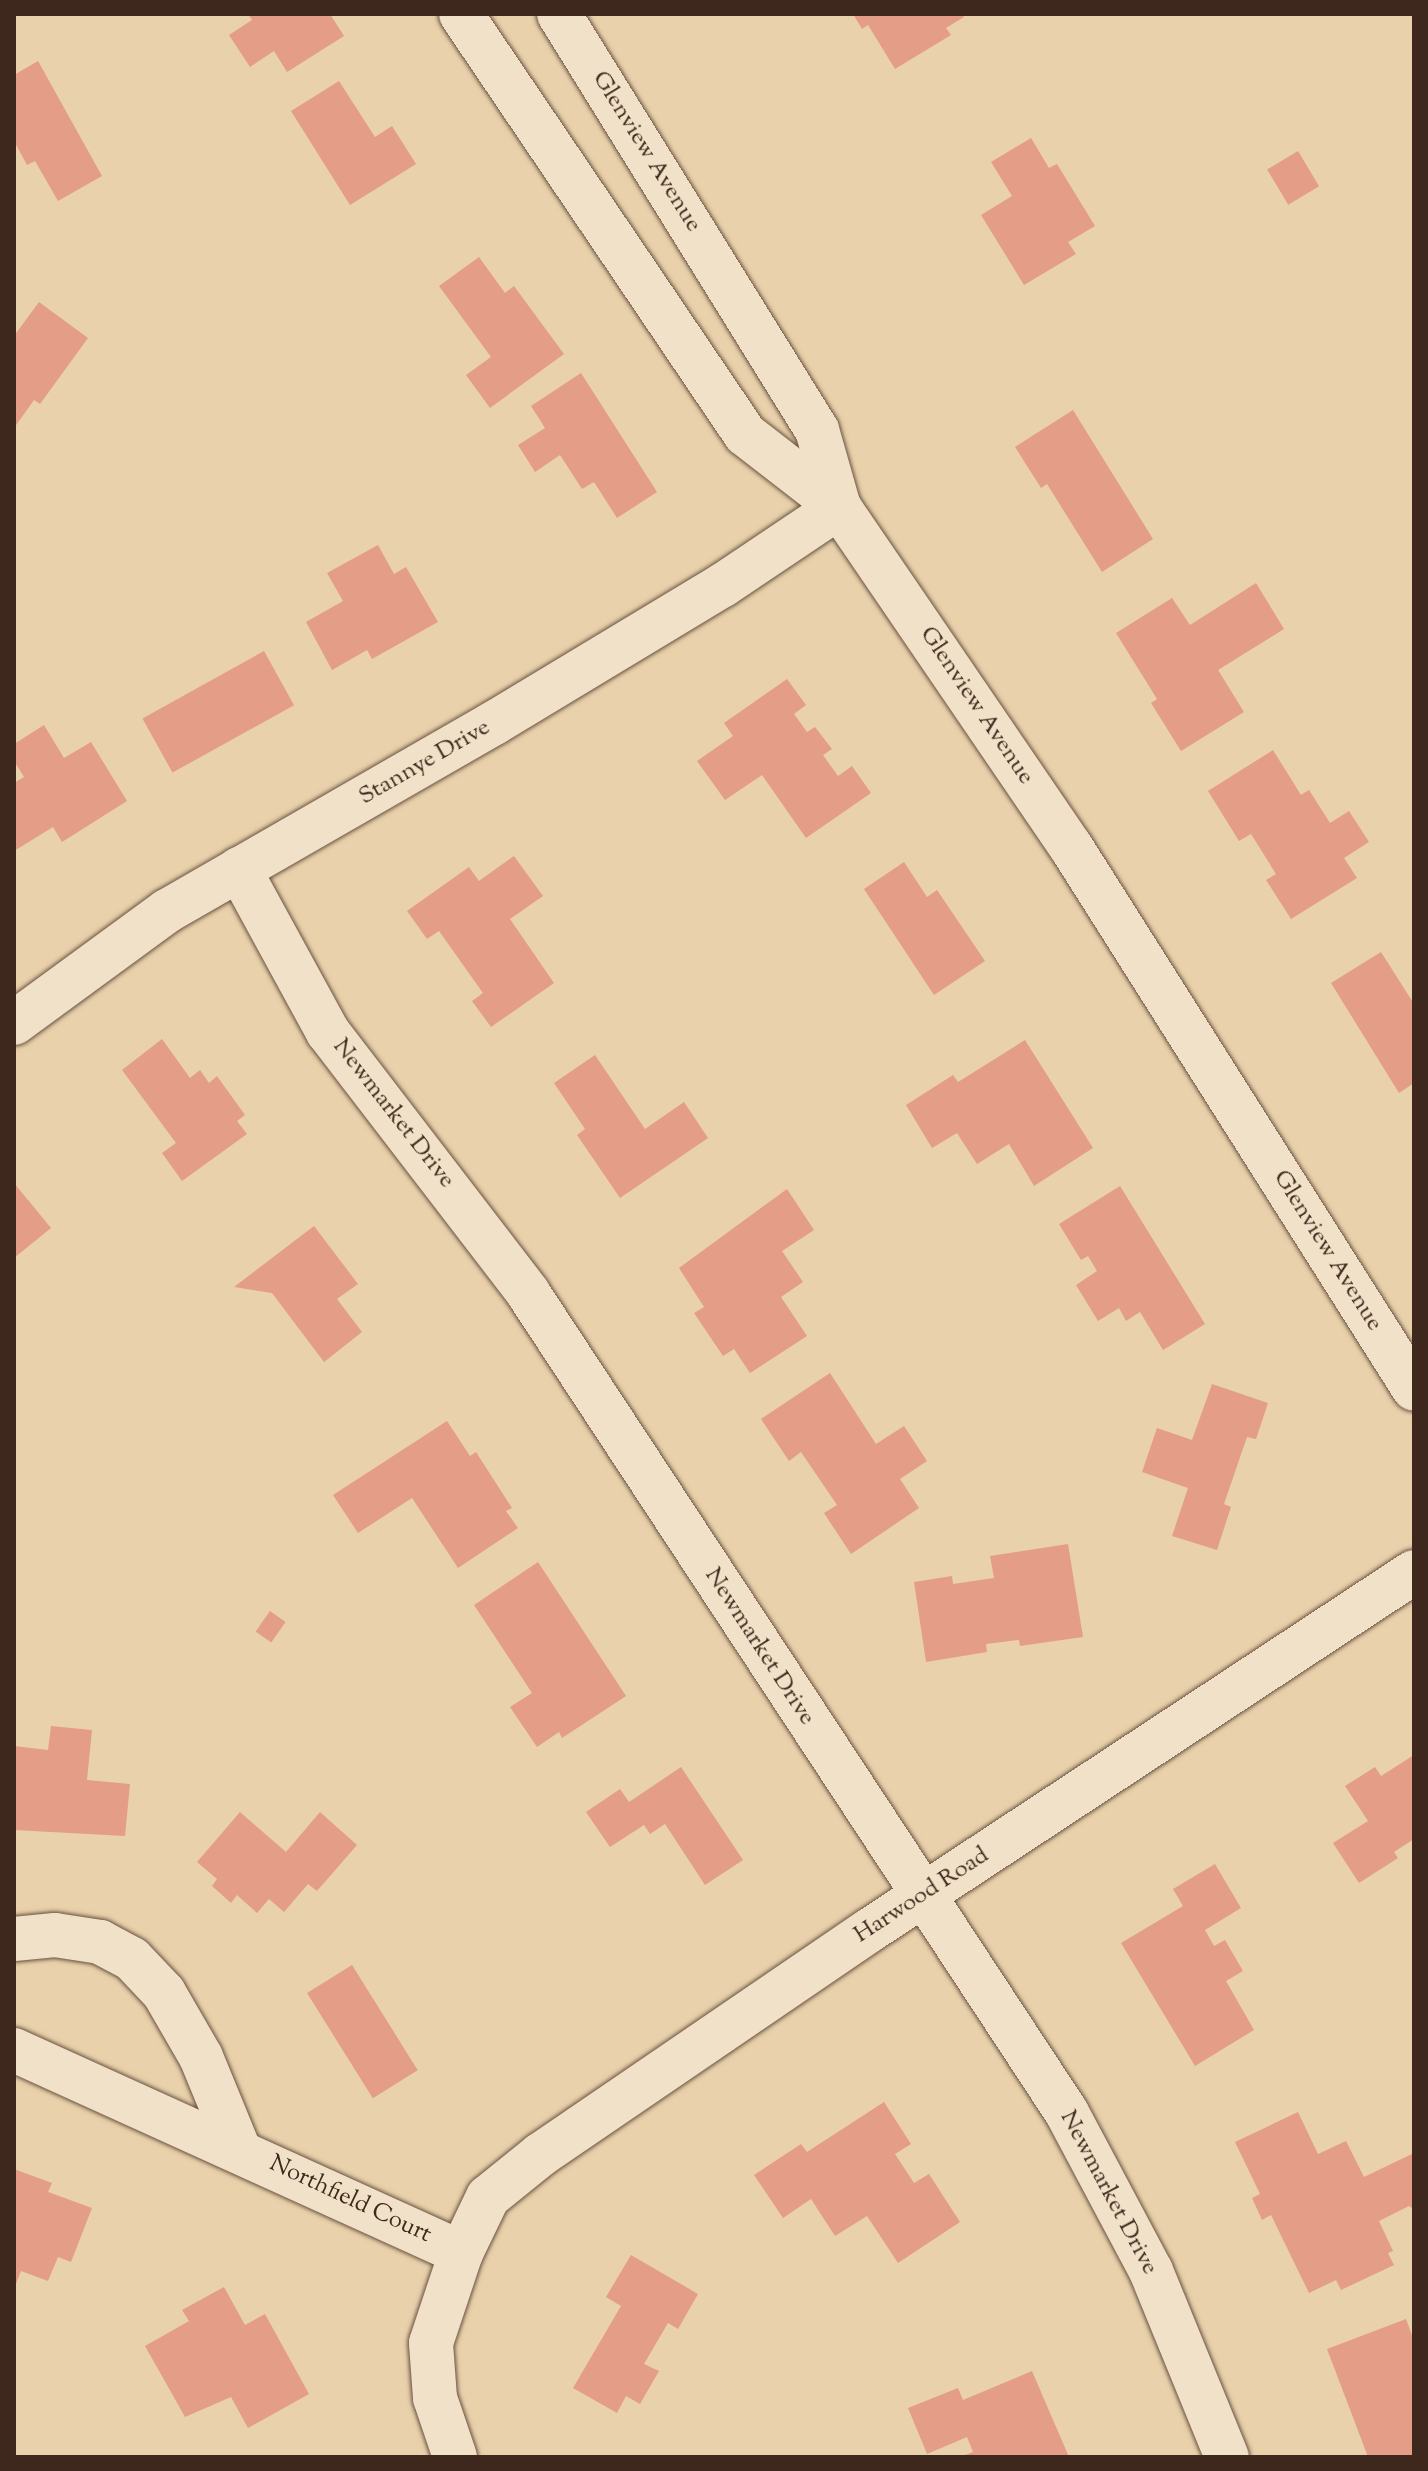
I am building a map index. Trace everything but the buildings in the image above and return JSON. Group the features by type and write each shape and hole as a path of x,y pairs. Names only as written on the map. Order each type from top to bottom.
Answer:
{"street":[{"path":"461,14 745,434 839,507"},
{"name":"Glenview Avenue","path":"559,14 817,430 839,507 1071,847 1414,1389"},
{"name":"Stannye Drive","path":"14,1023 167,911 494,723 723,585 839,507"},
{"name":"Newmarket Drive","path":"239,869 328,1032 528,1293 1067,2113 1151,2271 1227,2457"},
{"name":"Harwood Road","path":"455,2457 435,2398 431,2343 461,2253 488,2197 540,2155 922,1895 1414,1572"},
{"path":"14,1939 55,1935 100,1942 132,1959 164,1993 201,2057 238,2147"},
{"name":"Northfield Court","path":"14,2050 238,2147 461,2253"}]}
